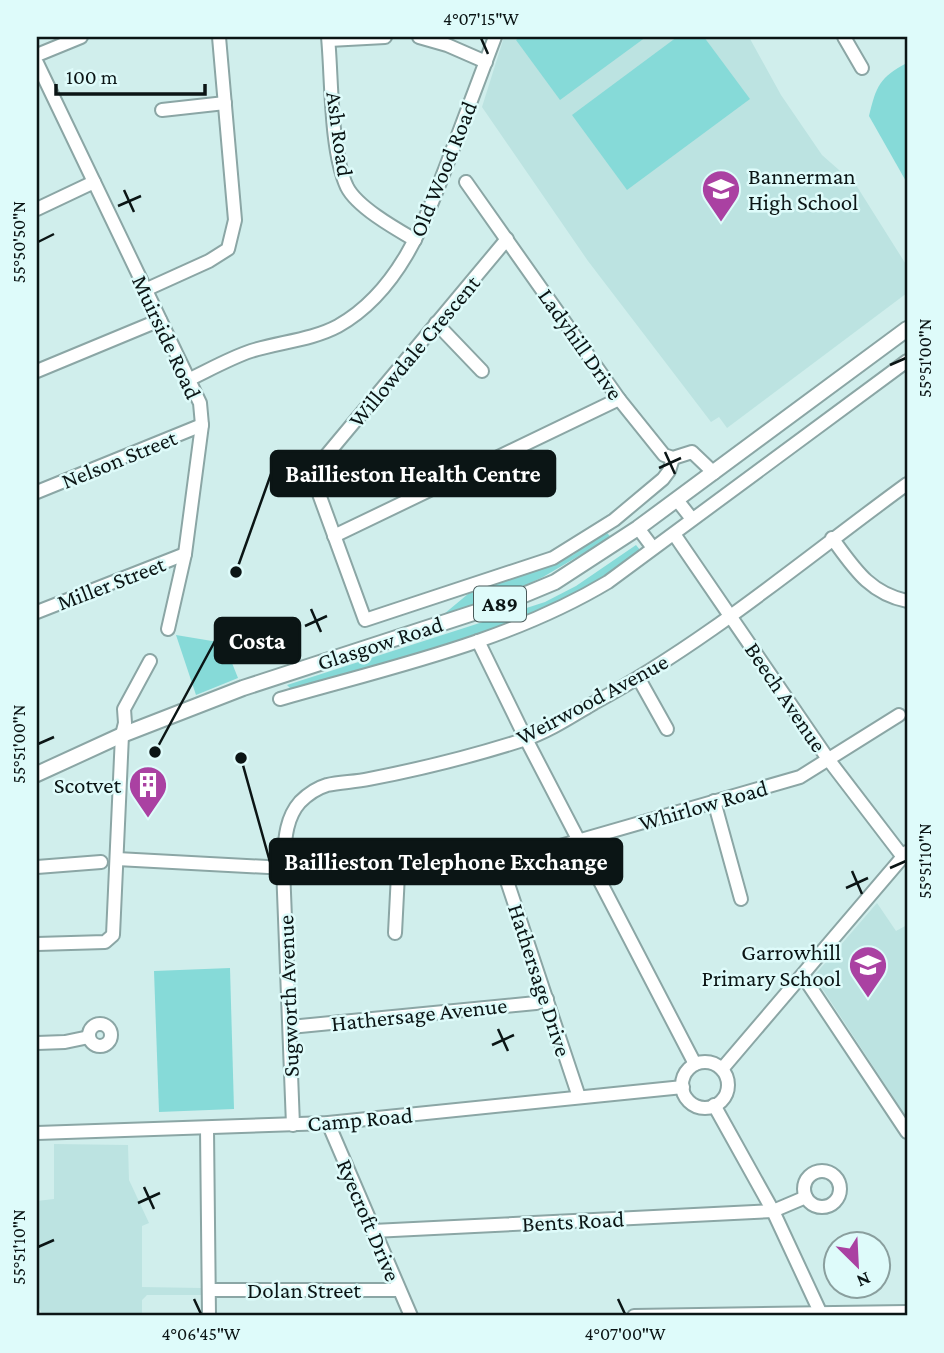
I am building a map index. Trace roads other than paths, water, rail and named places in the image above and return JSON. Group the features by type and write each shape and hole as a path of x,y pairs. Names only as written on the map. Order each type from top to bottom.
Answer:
{"main road":[{"name":"Glasgow Road","path":"37,772 253,684 528,594 575,570 638,528 907,329"}],"street":[{"path":"37,55 81,37"},
{"path":"145,290 209,261 228,248 235,220 219,37"},
{"path":"329,39 385,37"},
{"path":"419,37 447,45 486,62"},
{"name":"Old Wood Road","path":"188,380 248,352 309,337 335,327 361,312 391,279 415,240 432,204 495,37"},
{"path":"844,37 862,68"},
{"name":"Ash Road","path":"329,39 337,150 348,189 372,213 415,240"},
{"name":"Muirside Road","path":"37,63 200,403 202,425 185,554 168,629"},
{"path":"162,110 225,103"},
{"name":"Ladyhill Drive","path":"466,182 619,399 664,455 673,457"},
{"path":"37,209 94,183"},
{"name":"Willowdale Crescent","path":"507,239 315,469 315,483 365,620 553,558 614,520 653,488 669,471 673,457"},
{"path":"37,371 160,320"},
{"path":"436,323 482,371"},
{"name":"Glasgow Road","path":"280,699 478,641 569,606 608,582 674,534 907,360"},
{"path":"334,536 619,399"},
{"name":"Nelson Street","path":"37,492 202,425"},
{"path":"673,457 692,452 715,473"},
{"name":"Weirwood Avenue","path":"283,867 286,832 291,816 300,802 312,792 325,785 425,768 526,739 639,679 731,617 832,538 907,484"},
{"path":"677,500 692,519"},
{"path":"638,528 653,548"},
{"name":"Beech Avenue","path":"674,534 828,759 905,854"},
{"path":"832,538 868,584 894,598 907,601"},
{"name":"Miller Street","path":"37,612 185,554"},
{"path":"478,641 695,1064"},
{"path":"37,944 105,942 113,935 124,709 150,660"},
{"path":"639,679 667,729"},
{"name":"Whirlow Road","path":"117,859 441,875 501,863 800,777 899,715"},
{"path":"714,801 741,899"},
{"path":"722,1069 905,854"},
{"path":"37,867 101,862"},
{"name":"Hathersage Drive","path":"501,863 579,1097"},
{"name":"Sugworth Avenue","path":"283,867 293,1125"},
{"path":"395,933 398,874"},
{"path":"803,976 907,1132"},
{"name":"Hathersage Avenue","path":"290,1027 536,1003 547,999"},
{"path":"37,1043 65,1042 89,1037"},
{"path":"709,1062 722,1069 726,1075 727,1089 720,1101 714,1105 701,1107 688,1100 682,1087 685,1074 695,1064 709,1062"},
{"name":"Camp Road","path":"37,1133 328,1123 682,1087"},
{"path":"714,1105 773,1212 821,1314"},
{"name":"Ryecroft Drive","path":"328,1123 411,1316"},
{"path":"207,1129 209,1316"},
{"path":"773,1212 806,1197"},
{"name":"Bents Road","path":"373,1231 773,1212"},
{"name":"Dolan Street","path":"209,1290 399,1290"},
{"path":"634,1316 907,1312"}],"place":[{"name":"Bannerman High School","path":"721,223"},
{"name":"Baillieston Health Centre","path":"236,572"},
{"name":"Costa","path":"155,752"},
{"name":"Baillieston Telephone Exchange","path":"241,758"},
{"name":"Scotvet","path":"148,819"},
{"name":"Garrowhill Primary School","path":"868,999"}]}
